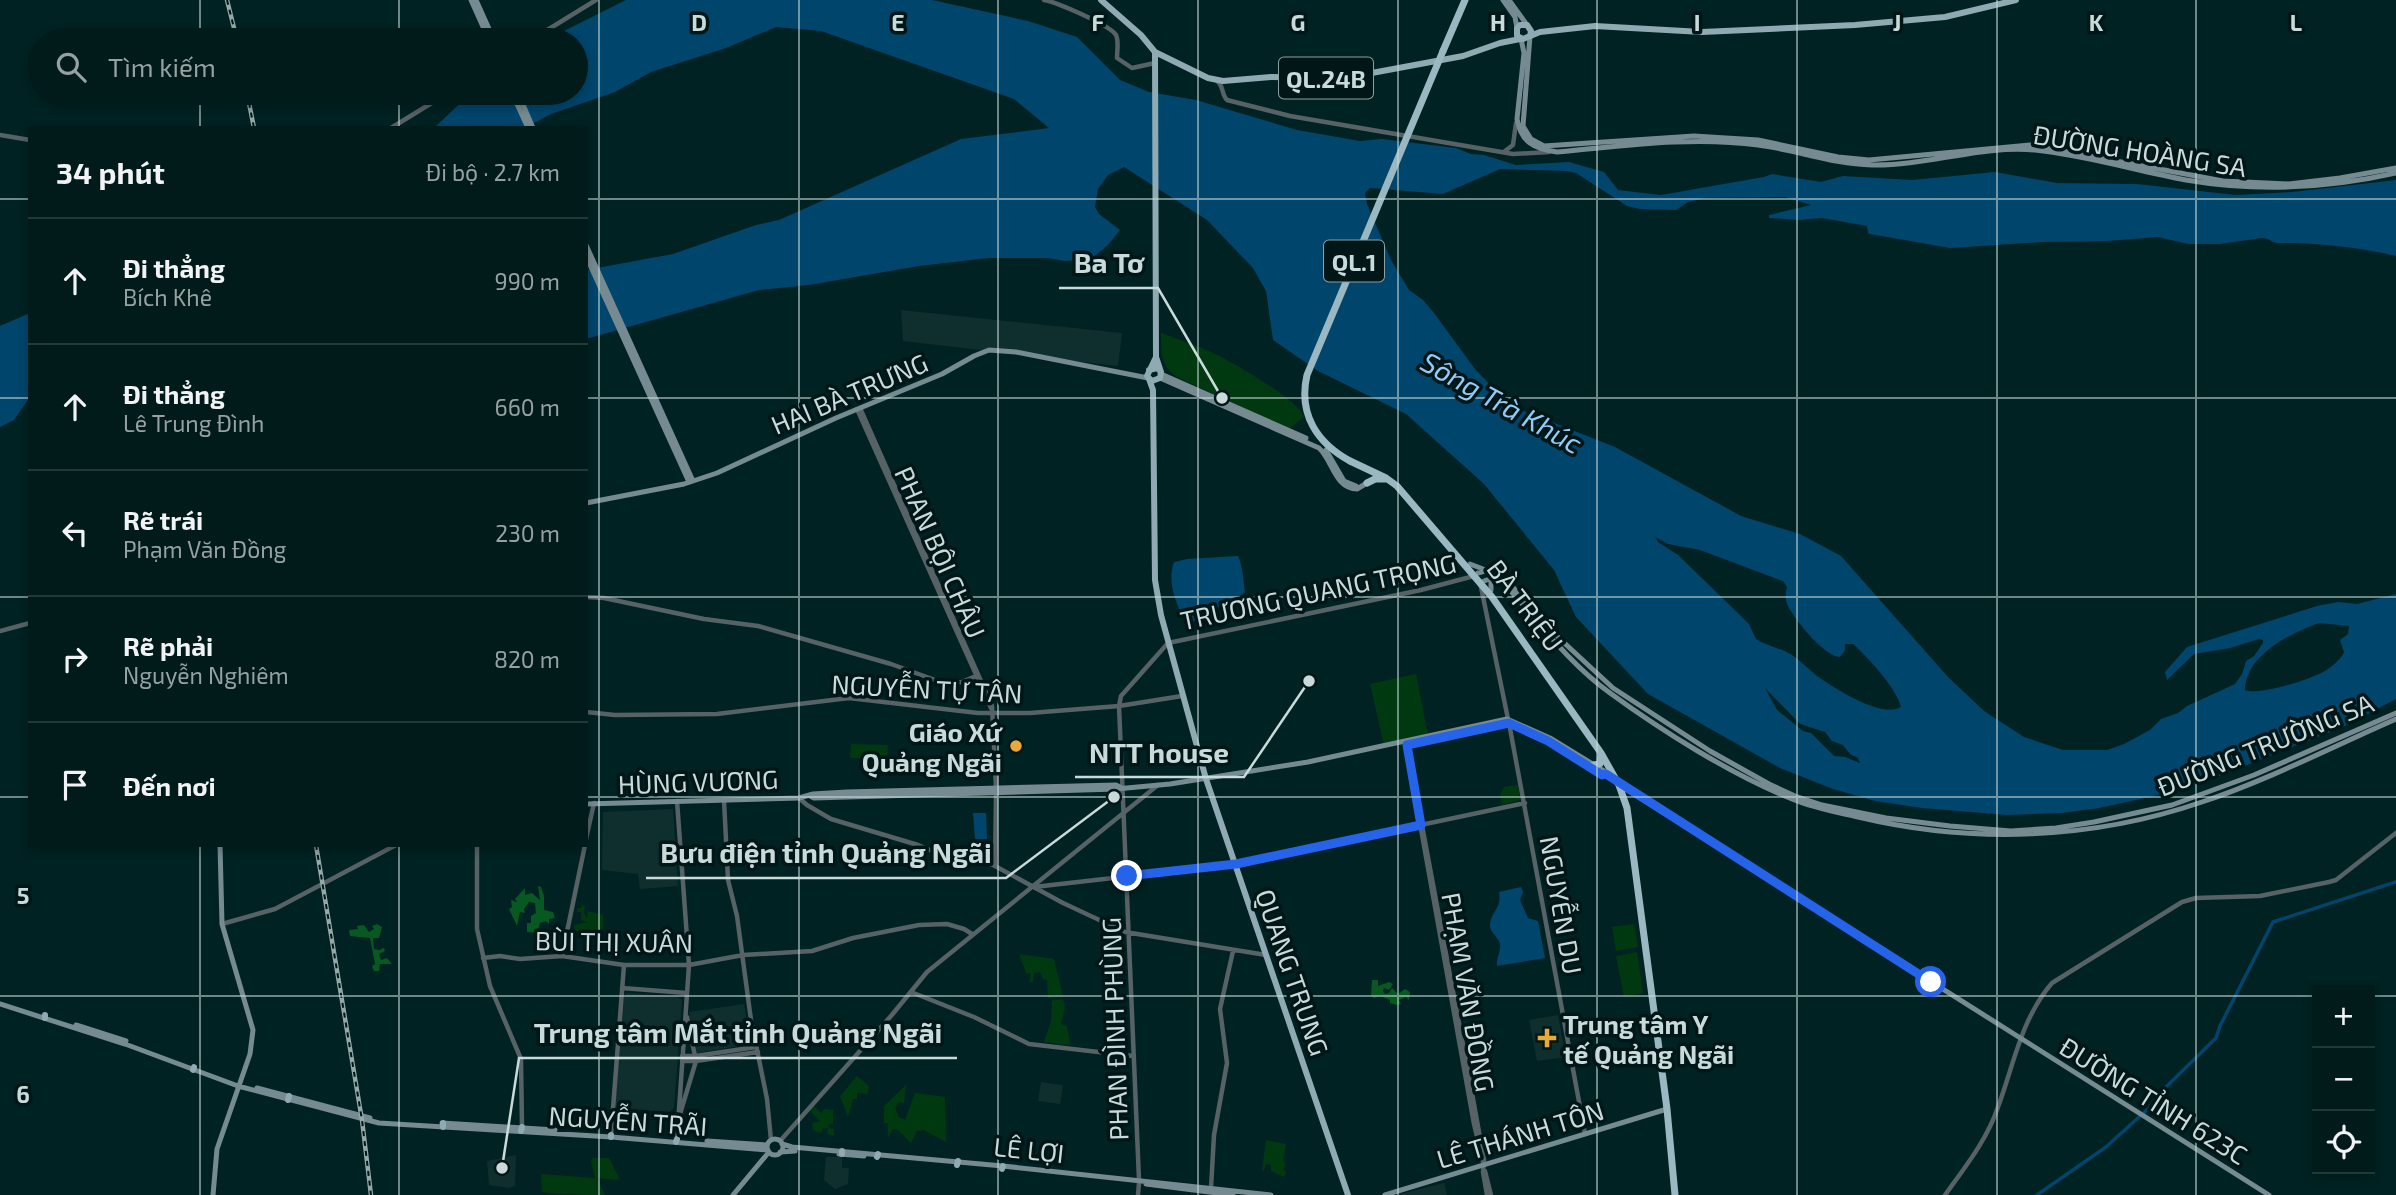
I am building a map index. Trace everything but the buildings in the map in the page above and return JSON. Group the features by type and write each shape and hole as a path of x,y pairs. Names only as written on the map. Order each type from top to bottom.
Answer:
{"highway":[{"name":"QL.1","path":"1368,473 1327,446 1312,427 1304,401 1307,375 1464,2"},
{"name":"BÀ TRIỆU","path":"1368,473 1389,479 1406,494 1491,590 1602,748 1623,787"},
{"name":"BÀ TRIỆU","path":"1368,473 1405,490 1476,574"},
{"path":"1368,473 1375,478 1389,479"},
{"name":"BÀ TRIỆU","path":"1483,582 1623,787"},
{"path":"1594,765 1600,764 1601,753"},
{"name":"QL.1","path":"1623,787 1632,809 1669,1108 1677,1195"}],"main road":[{"path":"471,0 485,28"},
{"path":"476,0 486,28"},
{"name":"QL.24B","path":"1099,0 1141,35 1153,50 1216,80 1362,75 1464,56 1500,43 1521,39"},
{"path":"1503,0 1515,17 1516,30 1521,39 1552,30 1624,26 1702,32 1854,26 1945,17 2016,0"},
{"path":"1508,0 1528,26 1530,36"},
{"path":"1516,30 1520,25 1552,30"},
{"name":"QL.24B","path":"1500,43 1516,30"},
{"name":"ĐƯỜNG HOÀNG SA","path":"1530,36 1517,118 1526,141 1536,148 1557,152 1621,143"},
{"name":"ĐƯỜNG HOÀNG SA","path":"1521,39 1524,53 1526,134 1536,143 1553,147 1719,142 1800,152 1842,163 1875,165 2005,150 2031,150 2142,168 2185,180 2245,188 2316,186 2396,170"},
{"path":"1153,50 1156,62 1156,356 1160,376"},
{"path":"520,105 530,126"},
{"path":"588,250 633,355"},
{"path":"588,260 691,482"},
{"name":"HAI BÀ TRƯNG","path":"588,503 691,482 717,473 859,408 933,378 989,350 1016,352 1148,375"},
{"path":"1148,375 1156,356"},
{"path":"1148,375 1155,368 1160,376"},
{"path":"1148,375 1155,381 1160,376"},
{"name":"QUANG TRUNG","path":"1148,375 1153,390 1157,599 1206,779 1348,1195"},
{"name":"QUANG TRUNG","path":"1153,390 1160,376"},
{"name":"BÀ TRIỆU","path":"1160,376 1318,448 1328,458 1340,483 1346,488 1357,489 1368,473"},
{"name":"ĐƯỜNG TRƯỜNG SA","path":"1470,564 1496,570 1547,627 1613,688 1710,751 1769,784 1822,805 1886,818 2011,833 2094,829 2135,821 2202,802 2396,719"},
{"path":"1476,574 1486,569"},
{"path":"1483,582 1500,577"},
{"path":"1491,590 1491,581 1500,577"},
{"name":"ĐƯỜNG TRƯỜNG SA","path":"2011,833 2056,828 2172,805 2254,775 2396,713"},
{"path":"1509,721 1549,739 1606,774"},
{"name":"HÙNG VƯƠNG","path":"588,804 799,797 813,794 1158,785 1407,745 1509,721"},
{"path":"1549,739 1602,775 1606,774"},
{"name":"ĐƯỜNG TỈNH 623C","path":"1606,774 2269,1195"},
{"path":"213,1195 217,1149 250,1054 253,1024 222,924 220,847"},
{"name":"NGUYỄN TRÃI","path":"0,1003 45,1016 238,1085 379,1120 769,1145"},
{"name":"LÊ THÁNH TÔN","path":"1385,1195 1669,1108"},
{"path":"780,1152 781,1142"},
{"name":"LÊ LỢI","path":"842,1152 790,1150 774,1155 769,1145 781,1142 792,1147 1002,1167 1233,1195"},
{"path":"733,1195 769,1145"},
{"name":"LÊ LỢI","path":"1211,1192 1271,1195"}],"street":[{"path":"550,28 596,0"},
{"path":"1044,0 1053,1 1114,33 1117,39 1117,58 1132,68 1156,62"},
{"path":"1216,80 1222,85 1225,98 1279,114 1520,155 1557,152"},
{"path":"1227,81 1226,93 1230,100"},
{"path":"394,126 428,105"},
{"path":"1503,151 1509,150 1513,145 1517,118"},
{"path":"0,135 28,139"},
{"name":"PHAN BỘI CHÂU","path":"859,408 992,711 996,791 995,866"},
{"name":"TRƯƠNG QUANG TRỌNG","path":"1168,643 1421,590 1465,580 1476,574"},
{"name":"NGUYỄN DU","path":"1483,582 1484,604 1525,803 1585,1134"},
{"path":"588,597 758,626 891,663 946,684 962,682 976,676"},
{"path":"0,632 28,624"},
{"path":"1119,706 1121,696 1168,643"},
{"name":"NGUYỄN TỰ TÂN","path":"588,712 615,715 717,715 849,698 1042,713 1119,706 1182,696"},
{"name":"PHAN ĐÌNH PHÙNG","path":"1119,706 1138,1195"},
{"name":"PHẠM VĂN ĐỒNG","path":"1407,745 1420,831 1489,1195"},
{"path":"781,1142 927,972 1158,785"},
{"path":"799,797 807,805 840,822 918,845 946,857 974,859 995,866 1112,927 1129,933 1266,955"},
{"path":"724,800 728,880 737,916 767,1099 769,1145"},
{"path":"677,801 689,965 682,1058 683,1097"},
{"path":"588,830 594,803"},
{"path":"1033,887 1236,864 1525,803"},
{"path":"1945,1195 1976,1153 1992,1123 2020,1037 2042,995 2052,983 2174,906 2196,898 2260,896 2336,880 2396,834"},
{"path":"222,924 275,909 392,847"},
{"path":"477,847 477,922 491,986 520,1059 522,1129"},
{"path":"562,956 585,847"},
{"name":"BÙI THỊ XUÂN","path":"483,958 562,956 624,964 689,965 743,955 812,951 879,932 938,924 964,929 972,934"},
{"path":"1211,1192 1214,1135 1227,1063 1220,1009 1233,951"},
{"path":"611,1136 624,964"},
{"path":"622,988 688,993"},
{"path":"911,992 1035,1045 1133,1056"},
{"path":"676,1141 683,1097 696,1059 686,1013"},
{"path":"682,1058 696,1059 757,1050"}],"shaded area":[{"path":"901,310 1122,333 1118,366 903,341"},
{"path":"673,809 678,886 640,889 638,874 602,870 603,812"},
{"path":"627,993 678,997 682,1000 674,1108 669,1112 619,1108 615,1105 624,996"},
{"path":"744,1004 751,1044 697,1053 689,1012"},
{"name":"Trung tâm Y tế Quảng Ngãi","path":"1558,1015 1566,1057 1537,1061 1529,1020"},
{"path":"1041,1082 1063,1085 1060,1104 1038,1101"},
{"path":"516,1155 515,1186 509,1188 489,1185 487,1161"},
{"path":"826,1157 842,1157 842,1168 849,1168 848,1184 835,1189 824,1180"},
{"path":"1444,1183 1447,1195 1396,1195"}],"green space":[{"path":"1161,333 1217,355 1237,366 1279,392 1300,410 1304,417 1289,429 1177,377 1164,363"},
{"path":"1416,674 1428,736 1384,745 1370,684"},
{"path":"851,744 888,745 887,759 850,758"},
{"path":"1518,785 1520,800 1502,805 1500,794 1504,787"},
{"path":"538,886 544,896 544,910 553,912 555,918 549,919 549,924 546,921 540,923 537,933 527,932 527,923 531,923 531,916 536,913 535,903 529,902 524,909 525,913 520,912 517,926 509,909 512,907 511,900 517,902 515,899 525,888 525,895 532,893 540,900"},
{"path":"581,905 585,906 584,913 587,918 588,911 603,915 603,929 597,929 598,935 592,935 593,939 586,940 579,931 575,931 574,925 587,922 581,920 581,912 577,912"},
{"path":"377,924 382,927 379,938 373,938 374,949 384,948 385,951 379,954 381,960 387,958 392,964 380,964 379,971 374,971 370,938 350,936 349,930 364,925 369,932 374,929 372,926"},
{"path":"1634,924 1638,947 1616,951 1612,927"},
{"path":"1637,952 1643,993 1624,997 1616,956"},
{"path":"1019,954 1054,959 1063,997 1048,998 1047,980 1043,979 1040,972 1034,973 1033,982 1029,982 1031,974 1026,973"},
{"path":"1372,980 1378,980 1378,986 1389,982 1393,984 1389,990 1384,988 1385,994 1392,988 1398,994 1405,989 1410,992 1409,1000 1406,997 1399,1000 1401,1004 1397,1005 1380,996 1374,998 1371,995"},
{"path":"1063,999 1065,1007 1061,1024 1067,1026 1070,1045 1044,1042 1051,1021 1052,1000"},
{"path":"857,1076 869,1086 868,1094 857,1093 857,1099 853,1099 848,1117 840,1096"},
{"path":"906,1085 904,1103 899,1102 895,1108 899,1117 905,1120 915,1093 945,1097 946,1142 924,1130 917,1131 911,1143 897,1129 893,1129 888,1138 888,1123 884,1123 884,1106"},
{"path":"814,1106 821,1113 824,1109 833,1110 833,1124 830,1124 829,1128 834,1129 834,1136 827,1134 828,1128 823,1128 821,1133 813,1130 812,1123 820,1121 810,1111"},
{"path":"1266,1140 1286,1144 1283,1160 1286,1165 1283,1170 1286,1171 1285,1177 1271,1171 1271,1165 1266,1164 1262,1170"},
{"path":"592,1158 609,1158 620,1180 597,1178 605,1195 542,1192 541,1174 595,1178"}],"water":[{"name":"Sông Trà Khúc","path":"626,0 932,0 1028,21 1077,37 1120,80 1149,92 1196,100 1297,130 1360,141 1382,139 1456,148 1516,165 1569,162 1604,172 1618,190 1661,195 1772,174 1821,182 1843,176 1912,180 1995,172 2057,183 2137,184 2236,195 2292,192 2396,180 2396,256 2337,246 2276,243 2262,238 2220,244 2188,244 2158,237 1950,248 1870,234 1867,226 1822,218 1769,218 1769,215 1811,205 1785,197 1706,198 1688,202 1676,210 1640,209 1627,206 1576,173 1566,171 1500,169 1443,194 1370,188 1365,193 1367,204 1391,260 1409,290 1423,300 1475,369 1496,391 1519,409 1615,447 1741,516 1800,534 1841,556 1948,677 1984,711 2024,737 2063,750 2107,750 2124,744 2150,730 2161,719 2235,684 2246,661 2254,656 2263,640 2194,654 2167,680 2165,672 2187,647 2317,606 2338,602 2357,604 2396,594 2396,699 2343,727 2219,776 2172,792 2099,808 2062,813 2007,815 1875,801 1833,789 1780,768 1648,694 1576,617 1554,570 1484,484 1406,414 1318,371 1273,340 1266,291 1253,268 1207,220 1124,167 1108,175 1098,189 1095,207 1099,214 1120,230 1108,245 1091,259 1065,261 1047,258 988,258 759,290 588,338 588,270 673,254 756,225 779,220 961,139 1049,128 1014,99 821,31 776,27 726,48 651,72 615,92 588,101 588,28 570,28","holes":["1655,537 1668,544 1700,550 1783,581 1787,587 1789,608 1812,637 1826,651 1840,657 1845,650 1845,644 1853,644 1888,682 1901,707 1893,710 1882,709 1858,700 1817,676 1792,655 1756,639 1749,624 1678,555","2319,623 2349,626 2348,634 2340,640 2344,652 2336,662 2325,671 2297,682 2261,691 2245,690 2247,678 2261,656 2283,640","1765,688 1800,724 1825,732 1832,741 1843,745 1850,754 1858,758 1860,763 1834,756 1811,733 1803,731 1777,710"]},
{"path":"458,105 577,105 551,114 529,126 436,126"},
{"path":"28,314 28,400 14,420 0,427 0,326"},
{"path":"1238,556 1245,592 1201,620 1185,618 1173,591 1171,574 1174,562"},
{"path":"973,813 986,813 987,839 975,839"},
{"path":"1521,887 1523,892 1520,900 1528,918 1538,921 1545,958 1497,966 1500,944 1490,924 1498,906 1499,892"}],"waterway":[{"path":"2037,1195 2106,1147 2149,1108 2163,1090 2216,1038 2273,922 2396,882"}],"railway":[{"path":"227,0 234,28"},
{"path":"249,105 254,126"},
{"path":"316,847 362,1120 371,1195"}],"place":[{"name":"Ba Tơ","path":"1222,398"},
{"name":"NTT house","path":"1309,681"},
{"name":"Giáo Xứ Quảng Ngãi","path":"1016,746"},
{"name":"Bưu điện tỉnh Quảng Ngãi","path":"1114,797"},
{"name":"Trung tâm Y tế Quảng Ngãi","path":"1547,1038"},
{"name":"Trung tâm Mắt tỉnh Quảng Ngãi","path":"502,1168"}],"route":[{"path":"1127,876 1236,864 1421,825 1407,745 1509,723 1548,741 1602,775 1606,774 1619,785 1931,982"}]}
